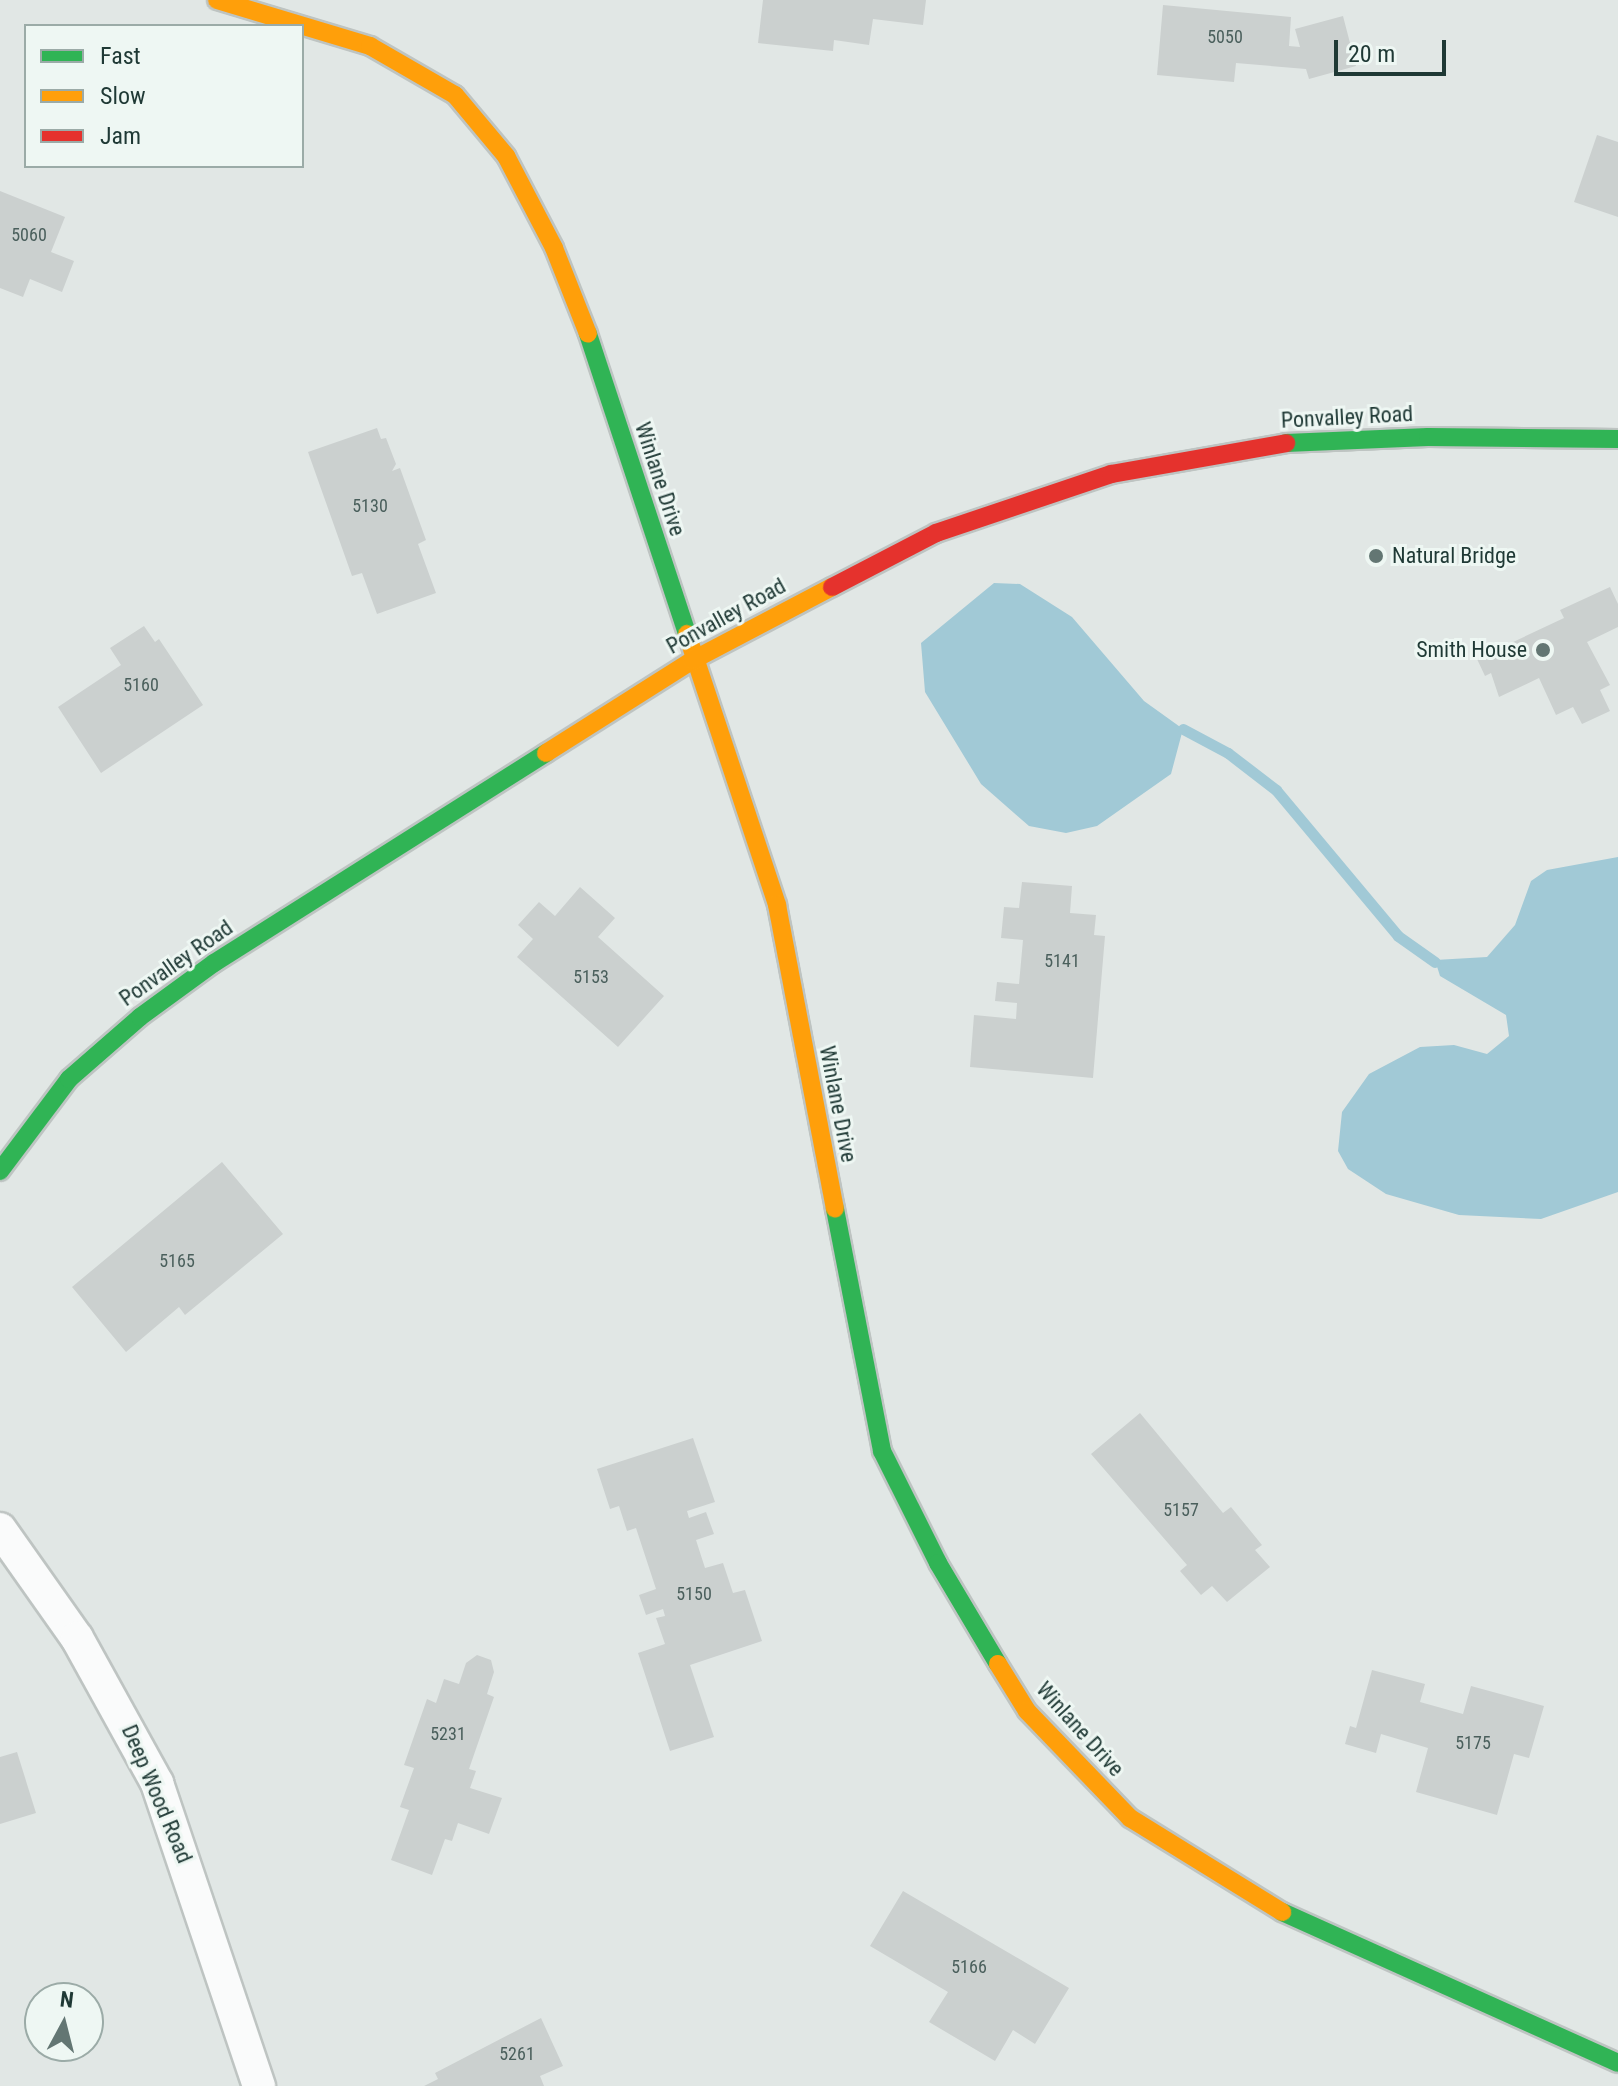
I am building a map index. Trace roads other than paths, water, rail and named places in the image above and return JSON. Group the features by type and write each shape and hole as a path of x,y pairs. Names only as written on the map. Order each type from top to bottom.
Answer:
{"street":[{"name":"Winlane Drive","path":"217,0 297,24"},
{"name":"Winlane Drive","path":"304,26 370,46 421,71 482,121 554,248 581,312 693,660 777,905 882,1451 938,1563 1027,1711 1130,1818 1280,1911 1618,2063"},
{"name":"Ponvalley Road","path":"0,1171 69,1079 140,1017 294,911 693,660 936,533 1111,474 1260,446 1357,438 1618,439"},
{"name":"Deep Wood Road","path":"0,1529 77,1638 157,1783 259,2086"}],"water":[{"path":"994,583 1020,584 1072,617 1144,701 1183,729 1171,774 1097,826 1066,833 1029,826 981,784 925,692 921,643"},
{"path":"1618,857 1618,1192 1541,1219 1459,1215 1386,1194 1348,1169 1338,1151 1342,1112 1369,1074 1420,1047 1454,1045 1487,1054 1509,1036 1506,1015 1440,976 1435,960 1487,957 1515,925 1531,881 1547,870"}],"waterway":[{"path":"1183,729 1228,753 1276,790 1398,936 1435,962"}],"place":[{"name":"Natural Bridge","path":"1376,556"},
{"name":"Smith House","path":"1543,650"}]}
